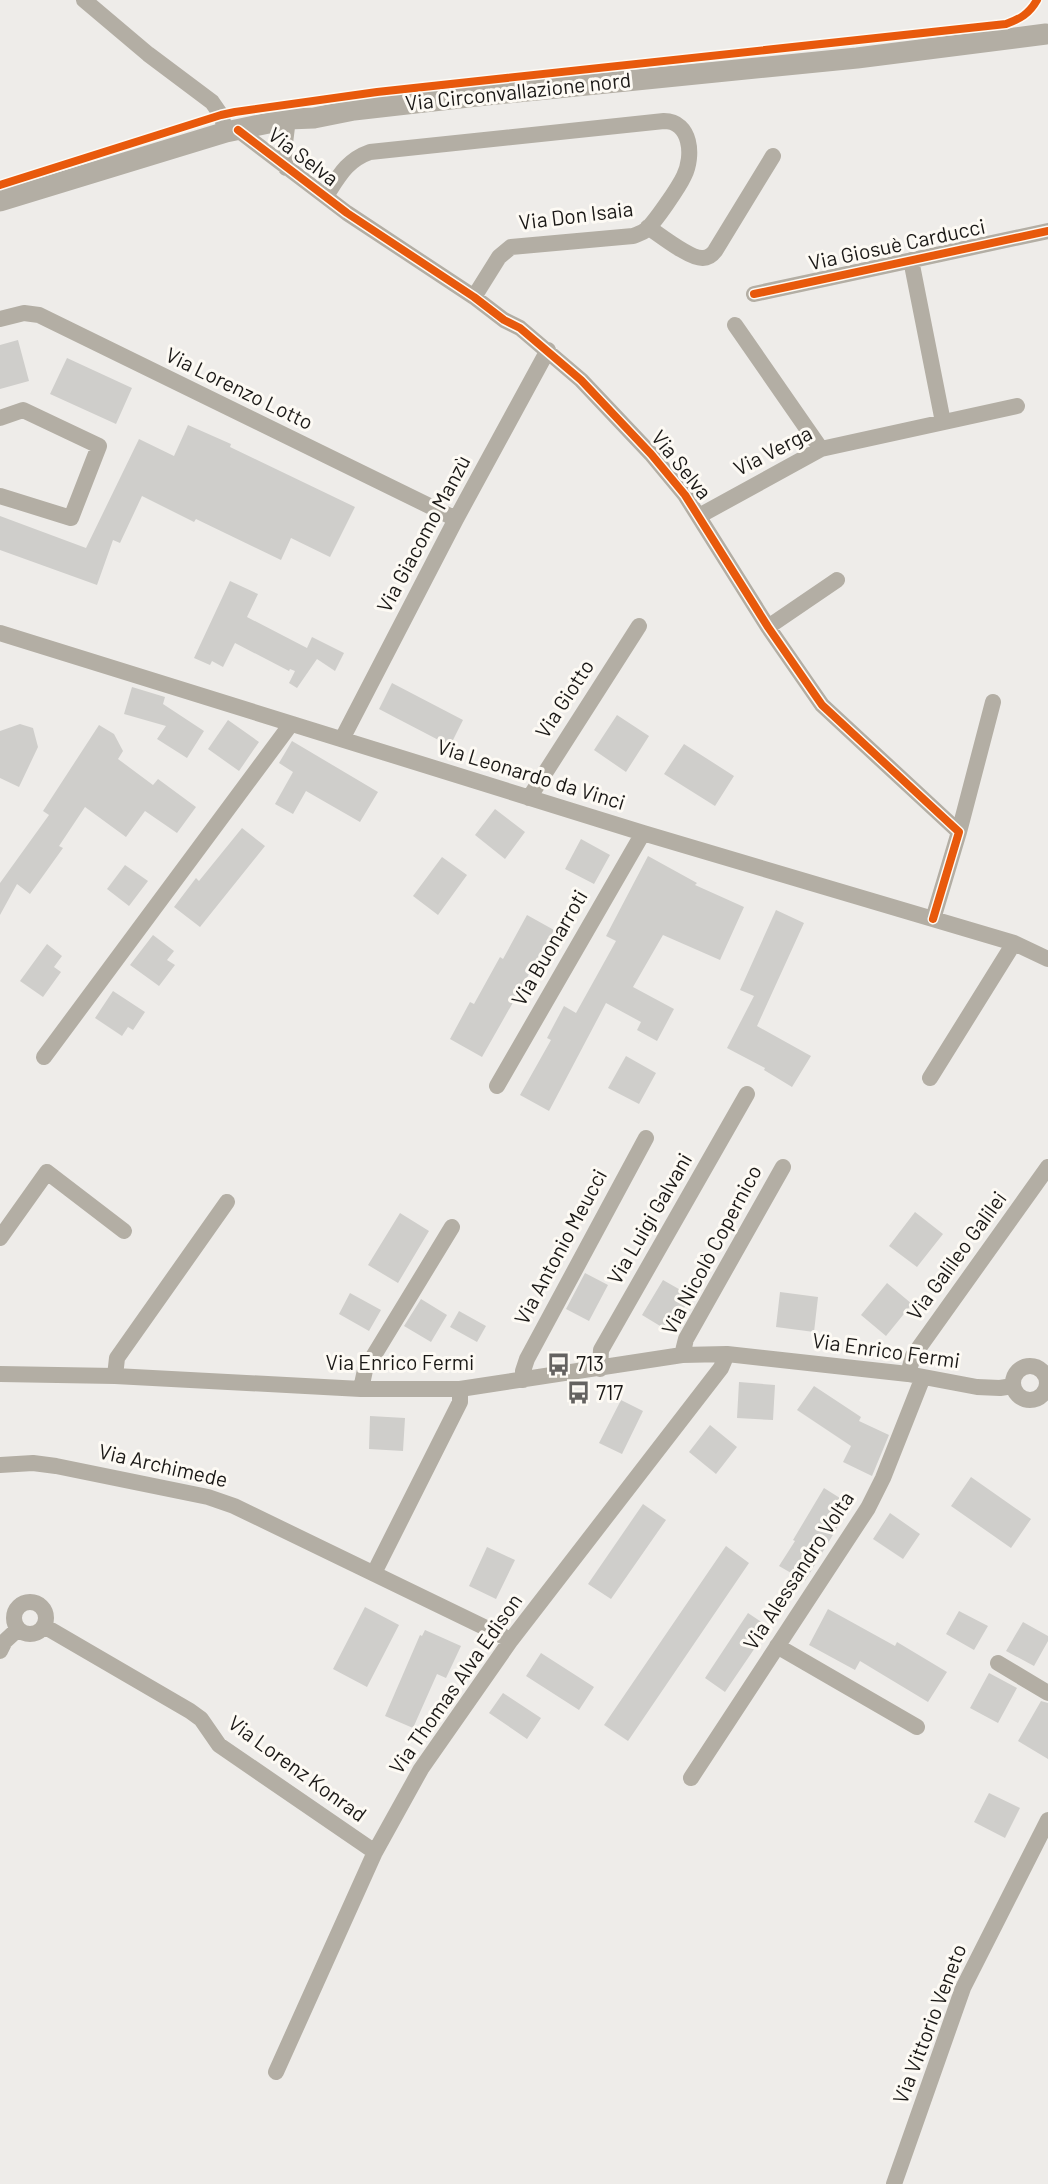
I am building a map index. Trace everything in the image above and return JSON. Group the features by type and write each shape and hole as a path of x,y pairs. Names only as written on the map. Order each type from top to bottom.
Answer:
{"street":[{"path":"84,0 148,54 212,102 232,131"},
{"name":"Via Circonvallazione nord","path":"0,201 232,131 288,119 314,118 354,110 433,100 857,58 1047,35"},
{"name":"Via Selva","path":"286,168 284,151 288,119"},
{"name":"Via Don Isaia","path":"326,196 346,166 363,155 378,151 664,122 674,123 683,129 689,148 686,174 643,232 633,236 511,248 498,257 474,297"},
{"name":"Via Selva","path":"232,131 347,213 474,297 504,320 520,328 589,388 651,454 699,516 768,627 822,705 958,832"},
{"path":"648,227 691,255 699,258 708,257 715,251 773,156"},
{"name":"Via Giosuè Carducci","path":"754,294 1048,231"},
{"path":"911,260 943,422"},
{"name":"Via Lorenzo Lotto","path":"0,319 24,313 39,315 456,519"},
{"path":"735,325 821,448"},
{"name":"Via Giacomo Manzù","path":"342,739 456,519 548,350"},
{"name":"Via Verga","path":"699,516 821,448 1017,406"},
{"path":"0,418 23,410 99,446 71,518 0,496"},
{"path":"768,627 837,579"},
{"name":"Via Giotto","path":"529,798 639,626"},
{"name":"Via Leonardo da Vinci","path":"0,633 643,833 1014,942 1048,959"},
{"path":"933,920 993,702"},
{"path":"44,1057 291,724"},
{"name":"Via Buonarroti","path":"497,1086 643,833"},
{"path":"930,1078 1014,942"},
{"name":"Via Luigi Galvani","path":"600,1368 601,1350 747,1094"},
{"name":"Via Antonio Meucci","path":"523,1380 527,1359 646,1138"},
{"name":"Via Nicolò Copernico","path":"682,1355 686,1339 783,1167"},
{"name":"Via Galileo Galilei","path":"916,1375 913,1356 1048,1167"},
{"path":"0,1238 46,1172 124,1231"},
{"path":"115,1376 117,1358 227,1202"},
{"path":"361,1389 365,1370 452,1227"},
{"name":"Via Enrico Fermi","path":"0,1374 115,1376 361,1389 460,1389 682,1355 727,1354 916,1375 977,1387 1012,1386"},
{"name":"Via Thomas Alva Edison","path":"276,2073 375,1852 421,1769 511,1640 721,1368 727,1354"},
{"path":"1043,1361 1048,1382 1046,1397 1035,1400 1021,1398 1012,1386 1013,1377 1017,1371 1043,1361"},
{"name":"Via Alessandro Volta","path":"691,1778 868,1508 883,1478 916,1375"},
{"path":"374,1573 460,1402 460,1389"},
{"name":"Via Archimede","path":"0,1465 33,1463 56,1466 208,1497 234,1506 511,1640"},
{"path":"34,1603 44,1611 46,1620 44,1626 33,1634 27,1634 18,1629 14,1620 22,1604 34,1603"},
{"name":"Via Lorenz Konrad","path":"44,1626 190,1711 201,1719 219,1745 375,1852"},
{"path":"0,1651 5,1641 18,1629"},
{"path":"777,1647 917,1727"},
{"path":"998,1664 1048,1693"},
{"name":"Via Vittorio Veneto","path":"894,2184 963,1988 1048,1820"}],"building":[{"path":"18,340 29,381 0,389 0,345"},
{"path":"67,358 132,388 116,424 50,394"},
{"path":"188,425 231,444 230,447 355,507 330,557 291,538 281,560 196,519 194,522 142,496 120,543 113,540 97,585 0,550 0,516 86,548 139,439 174,456"},
{"path":"230,581 258,594 247,617 307,648 312,637 344,653 335,671 317,659 297,688 289,683 295,671 290,669 289,671 235,643 223,667 212,661 210,665 194,658"},
{"path":"392,683 463,720 450,746 379,709"},
{"path":"132,687 165,697 163,704 204,731 187,758 157,739 166,726 124,714"},
{"path":"617,715 649,736 626,772 594,750"},
{"path":"228,720 259,742 239,771 208,749"},
{"path":"20,724 33,728 38,747 19,787 0,778 0,731"},
{"path":"99,725 114,734 123,751 118,759 153,785 158,779 196,807 177,833 145,811 126,837 85,807 59,846 63,848 30,894 17,884 0,915 0,883 49,815 43,811"},
{"path":"292,741 378,792 360,822 306,791 293,814 275,804 293,772 279,763"},
{"path":"684,744 734,776 715,806 664,774"},
{"path":"495,809 525,832 505,859 475,835"},
{"path":"242,828 265,846 200,927 174,907 196,878 199,881"},
{"path":"581,839 610,855 594,884 565,869"},
{"path":"648,856 697,883 695,885 744,907 720,960 663,935 633,987 674,1009 657,1041 637,1030 641,1022 606,1003 549,1111 520,1095 551,1040 547,1038 564,1006 576,1013 616,941 606,936"},
{"path":"442,857 467,875 438,915 413,896"},
{"path":"125,865 148,881 129,906 107,889"},
{"path":"776,910 804,923 757,1026 811,1056 792,1087 764,1070 765,1068 727,1048 754,996 740,990"},
{"path":"527,915 554,930 482,1057 450,1039 470,1002 474,1004 500,957 503,959"},
{"path":"153,935 174,951 167,960 175,965 159,986 130,965"},
{"path":"47,944 62,956 54,967 61,972 43,997 20,981"},
{"path":"113,991 145,1012 133,1030 128,1027 122,1036 95,1018"},
{"path":"626,1056 656,1073 639,1104 608,1088"},
{"path":"915,1212 943,1234 917,1267 889,1246"},
{"path":"400,1213 429,1231 398,1283 368,1265"},
{"path":"585,1273 608,1285 589,1321 566,1309"},
{"path":"663,1280 691,1296 670,1332 642,1315"},
{"path":"887,1283 912,1304 886,1336 861,1315"},
{"path":"780,1292 818,1297 814,1332 776,1327"},
{"path":"350,1293 381,1310 369,1331 339,1314"},
{"path":"421,1299 447,1315 431,1342 404,1326"},
{"path":"459,1311 486,1326 477,1342 450,1327"},
{"path":"739,1382 775,1385 773,1420 737,1418"},
{"path":"814,1386 861,1417 859,1421 889,1435 872,1476 843,1462 851,1446 797,1410"},
{"path":"621,1400 643,1411 622,1454 599,1443"},
{"path":"370,1416 405,1418 403,1451 369,1449"},
{"path":"710,1425 737,1447 716,1474 689,1452"},
{"path":"971,1477 1031,1519 1011,1548 951,1506"},
{"path":"824,1488 851,1505 805,1581 779,1566"},
{"path":"643,1504 666,1520 611,1599 588,1584"},
{"path":"890,1513 920,1534 903,1559 873,1539"},
{"path":"726,1546 749,1563 628,1741 604,1725"},
{"path":"487,1547 515,1560 496,1599 469,1586"},
{"path":"365,1607 399,1625 367,1687 333,1669"},
{"path":"828,1609 895,1646 897,1642 947,1672 928,1702 860,1661 855,1670 809,1645"},
{"path":"959,1611 988,1626 974,1650 946,1634"},
{"path":"748,1613 769,1627 725,1692 705,1678"},
{"path":"1023,1622 1048,1636 1048,1641 1034,1666 1006,1651"},
{"path":"425,1630 461,1646 446,1678 437,1674 413,1728 385,1716 420,1635 422,1636"},
{"path":"541,1653 594,1687 579,1710 526,1676"},
{"path":"989,1673 1017,1688 998,1723 970,1708"},
{"path":"503,1693 541,1718 527,1739 489,1713"},
{"path":"1041,1701 1048,1703 1048,1759 1018,1741"},
{"path":"989,1793 1020,1808 1005,1838 974,1822"}],"cycle path":[{"path":"0,185 235,112 377,92 1006,24 1024,15 1037,0"},
{"path":"238,130 347,213 474,297 504,320 520,328 581,380 651,454 685,495 768,627 822,705 959,832 933,919"},
{"path":"754,294 1048,231"}],"place":[{"name":"713","path":"558,1364"},
{"name":"717","path":"578,1393"}]}
